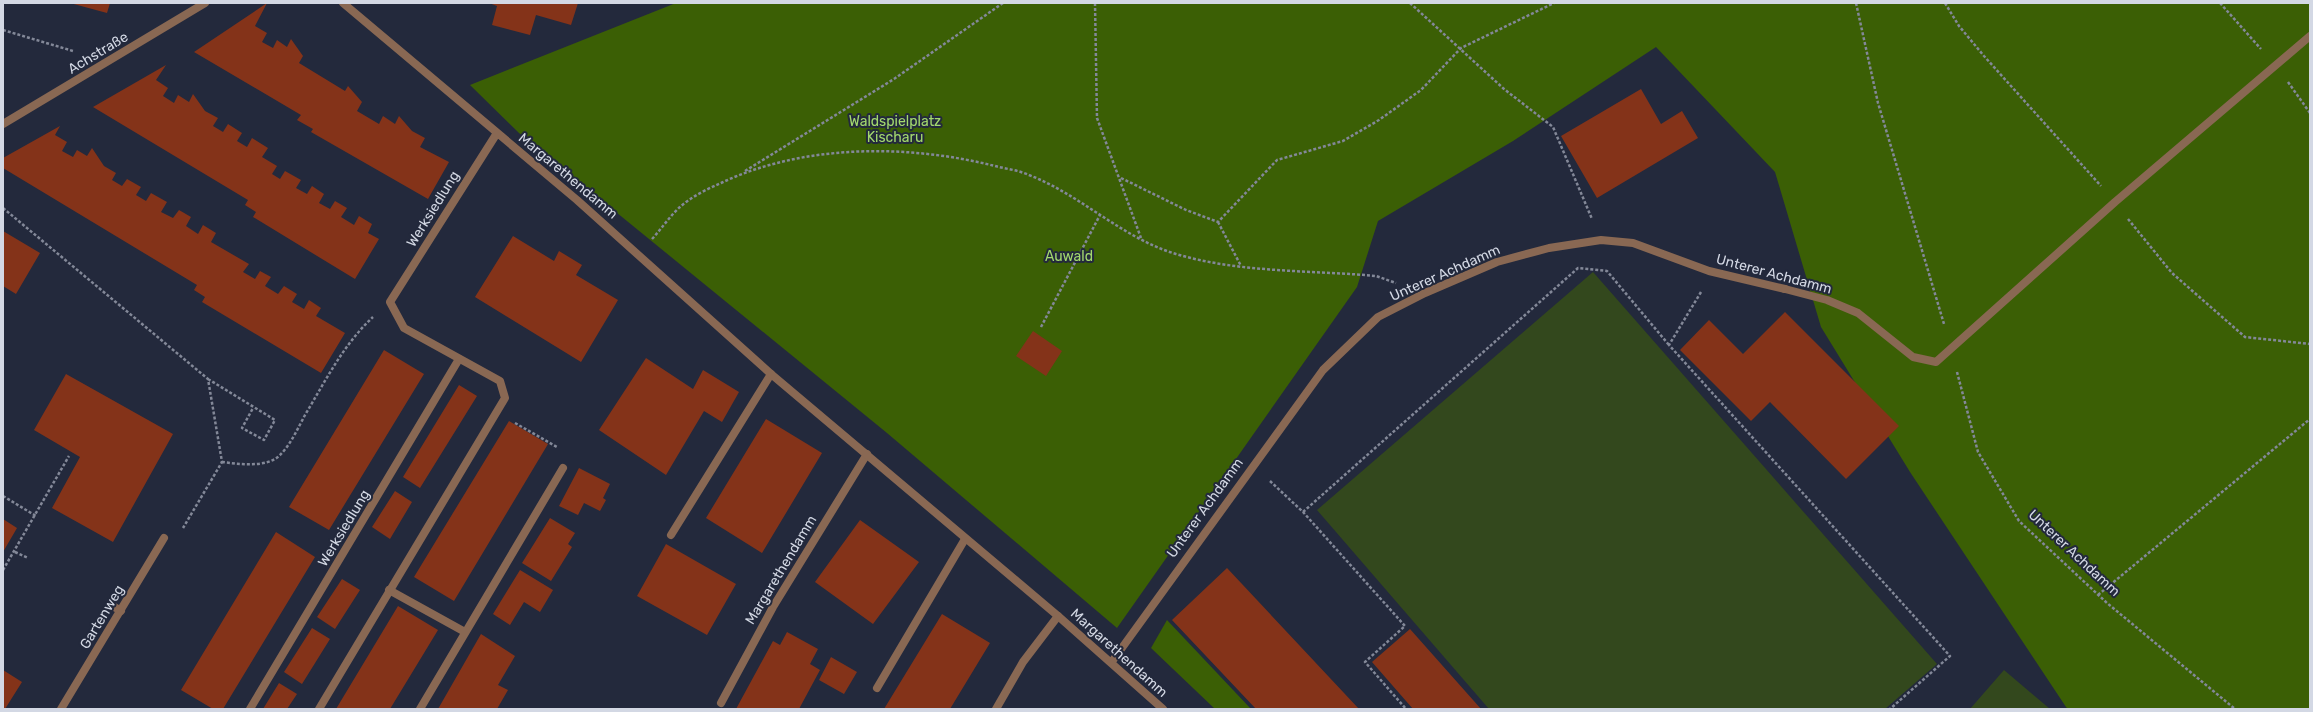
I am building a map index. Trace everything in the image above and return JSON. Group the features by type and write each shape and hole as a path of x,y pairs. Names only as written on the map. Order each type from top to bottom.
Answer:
{"street":[{"name":"Achstraße","path":"3,124 205,3"},
{"name":"Margarethendamm","path":"343,3 637,253 771,374 1058,616 1163,709"},
{"path":"1951,348 2115,202 2310,36"},
{"name":"Werksiedlung","path":"390,302 497,133"},
{"name":"Unterer Achdamm","path":"1111,663 1252,466 1323,370 1378,317 1425,293 1497,262 1555,246 1601,240 1632,243 1709,271 1827,300 1858,313 1913,357 1936,362 1951,348"},
{"path":"319,709 505,398 500,381 404,328 390,302"},
{"name":"Werksiedlung","path":"250,709 459,359"},
{"path":"671,535 771,374"},
{"name":"Margarethendamm","path":"721,703 773,607 867,454"},
{"path":"420,709 563,468"},
{"name":"Gartenweg","path":"61,709 164,538"},
{"path":"877,688 965,539"},
{"path":"389,590 465,632"},
{"path":"110,605 121,611"},
{"name":"Margarethendamm","path":"996,709 1023,662 1058,616"}],"path":[{"path":"637,253 681,206 710,188 742,173 894,79 1002,3"},
{"path":"1095,3 1097,118 1141,239"},
{"path":"1410,3 1461,48 1504,89 1553,127 1601,240"},
{"path":"1218,222 1277,160 1343,141 1379,120 1421,90 1461,48 1554,3"},
{"name":"Unterer Achdamm","path":"1856,3 1878,103 1951,348 1978,452 2019,521 2098,595 2235,709"},
{"path":"1945,3 1959,26 1984,56 2084,167"},
{"path":"2220,3 2251,35"},
{"path":"3,30 73,50"},
{"path":"2290,84 2310,113"},
{"path":"742,173 808,157 850,153 929,154 969,160 1028,174 1067,193 1100,215 1141,239 1173,253 1206,262 1242,267 1376,276 1425,293"},
{"path":"1120,178 1186,210 1218,222 1242,267"},
{"path":"3,208 208,379 253,408 275,420 264,440 242,428 253,408"},
{"path":"1041,328 1100,215"},
{"path":"2135,229 2172,273 2245,337 2310,344"},
{"path":"1303,512 1578,268 1607,271 1669,345 1950,656 1890,709"},
{"path":"1669,345 1698,299 1709,271"},
{"path":"222,462 254,465 278,457 296,431 344,349 356,332 390,302"},
{"path":"164,538 177,538 222,462 208,379"},
{"path":"497,412 560,449 563,468"},
{"path":"2098,595 2310,419"},
{"path":"3,570 36,516 69,456"},
{"path":"1252,466 1303,512 1405,626 1364,662 1406,709"},
{"path":"3,496 36,516"},
{"path":"15,552 28,558"}],"green space":[{"name":"Auwald","path":"676,3 2310,3 2310,709 2068,709 2066,707 1910,472 1821,327 1775,172 1656,47 1513,141 1378,221 1357,287 1117,628 887,433 519,133 470,85"},
{"path":"1593,272 1937,664 1885,709 1489,709 1317,510"},
{"path":"1167,620 1251,709 1215,709 1151,648"},
{"path":"2004,670 2050,709 1970,709"}],"building":[{"path":"70,3 110,3 107,13"},
{"path":"267,3 255,26 267,33 262,42 273,48 277,40 287,47 291,39 303,56 299,63 345,91 348,86 362,102 357,111 379,124 383,116 395,124 399,116 412,131 425,138 420,147 449,162 428,199 311,132 313,129 297,120 301,115 194,52"},
{"path":"489,3 578,3 571,25 536,15 530,35 492,25 497,6"},
{"path":"166,65 156,80 168,88 163,96 174,103 178,95 189,102 193,94 205,111 218,118 213,126 223,132 228,124 242,133 237,141 247,147 252,138 268,148 262,157 277,166 272,174 280,179 285,171 301,180 296,188 307,194 312,186 324,194 319,203 330,209 335,201 347,208 341,217 354,225 359,216 372,224 368,233 379,239 355,279 253,217 256,212 245,205 248,200 93,107"},
{"path":"1641,89 1661,124 1682,111 1698,138 1597,198 1561,136"},
{"path":"60,126 55,135 67,142 62,151 73,157 77,150 87,156 92,148 104,166 116,173 112,180 122,186 127,179 141,187 136,195 146,201 151,193 167,202 161,212 173,218 179,210 191,217 186,226 198,234 203,225 216,233 211,242 249,264 243,272 255,279 260,271 271,277 265,286 278,294 284,286 297,294 292,302 304,309 309,300 321,308 316,316 345,333 321,373 202,302 205,297 194,290 197,285 3,168 3,158"},
{"path":"3,231 40,253 16,294 3,286"},
{"path":"513,236 554,261 559,251 582,265 576,275 618,300 581,362 475,297"},
{"path":"1785,312 1899,426 1846,479 1770,402 1751,421 1680,350 1709,320 1743,354"},
{"path":"1033,331 1062,351 1046,376 1016,356"},
{"path":"384,350 424,374 329,530 289,507"},
{"path":"646,358 693,389 703,370 739,392 722,422 704,411 666,475 599,430"},
{"path":"66,374 173,434 113,542 52,508 80,457 34,430"},
{"path":"459,385 477,396 420,488 403,477"},
{"path":"766,419 822,453 762,553 706,518"},
{"path":"509,421 548,444 454,601 414,577"},
{"path":"579,468 610,484 603,498 606,500 600,511 584,503 578,515 559,506"},
{"path":"395,491 412,502 390,539 372,527"},
{"path":"550,518 575,533 568,544 572,547 551,581 522,563"},
{"path":"3,519 17,528 3,552"},
{"path":"860,520 919,562 873,624 815,582"},
{"path":"276,532 315,557 223,709 213,709 181,690"},
{"path":"666,544 736,584 707,635 637,596"},
{"path":"1227,568 1359,709 1256,709 1172,620"},
{"path":"520,570 553,590 540,612 524,602 510,625 493,614"},
{"path":"342,579 360,590 335,629 317,617"},
{"path":"398,606 438,630 390,709 336,709"},
{"path":"942,614 990,643 950,709 884,709"},
{"path":"312,628 330,639 302,684 284,672"},
{"path":"1410,629 1481,709 1413,709 1372,662"},
{"path":"787,632 818,649 810,664 820,670 799,709 736,709 773,641 780,645"},
{"path":"481,634 515,656 498,685 508,690 497,709 438,709"},
{"path":"831,657 857,672 844,694 819,680"},
{"path":"3,670 22,682 5,709 3,709"},
{"path":"279,683 297,694 287,709 263,709"}],"park label":[{"name":"Waldspielplatz Kischaru","path":"895,130"}]}
